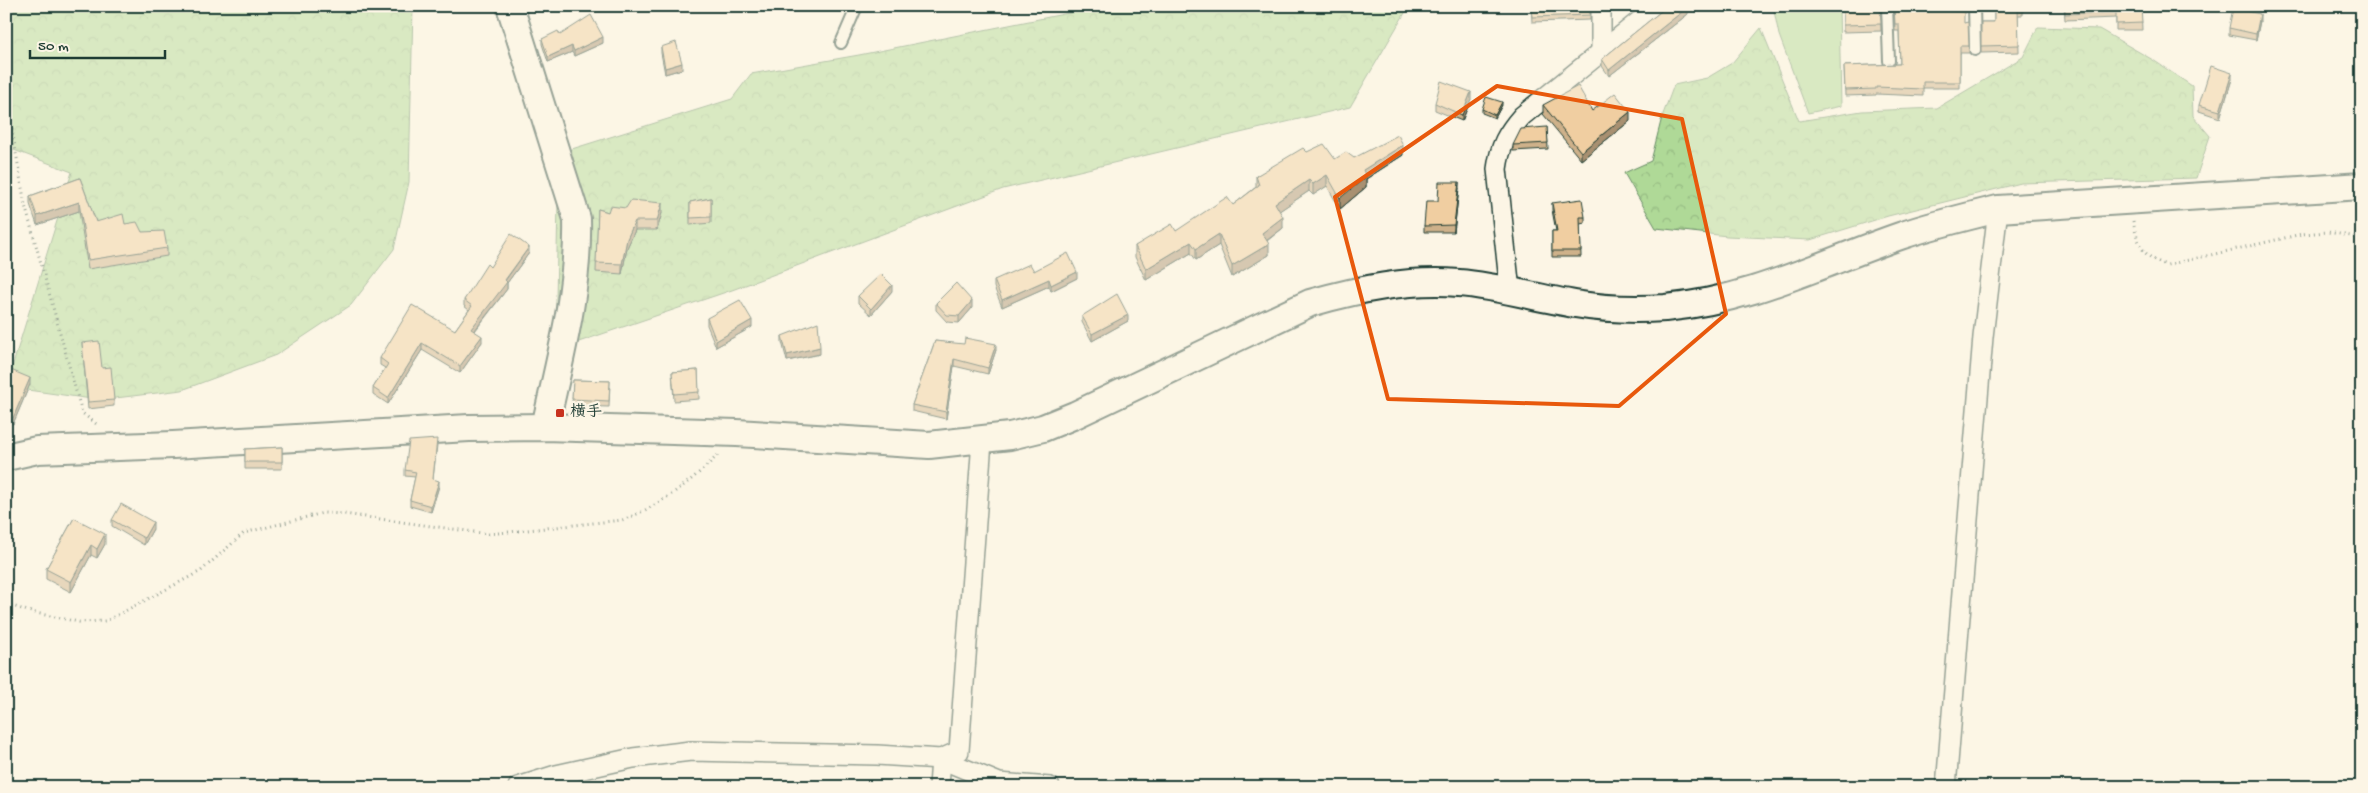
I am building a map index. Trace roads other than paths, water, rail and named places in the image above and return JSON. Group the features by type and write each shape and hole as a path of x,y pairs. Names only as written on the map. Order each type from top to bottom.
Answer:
{"street":[{"path":"510,6 576,219 578,251 575,283 545,427"},
{"path":"1600,54 1601,6"},
{"path":"1510,291 1497,169 1499,149 1508,131 1522,116 1658,6"},
{"path":"6,457 37,450 174,445 469,428 545,427 737,433 929,446 982,441 1043,428 1075,415 1310,302 1389,284 1460,283 1575,304 1623,309 1699,305 1756,291 1900,236 1998,209 2362,186"},
{"path":"1946,787 1983,337 1998,209"},
{"path":"941,759 959,751 982,441"},
{"path":"518,787 556,775 633,758 691,751 877,754 941,759 999,783 1050,787"},
{"path":"939,787 941,759"}],"lane":[{"path":"841,43 857,6"},
{"path":"1887,6 1889,61"},
{"path":"1974,6 1975,50"}],"place":[{"name":"横手","path":"560,413"}]}
